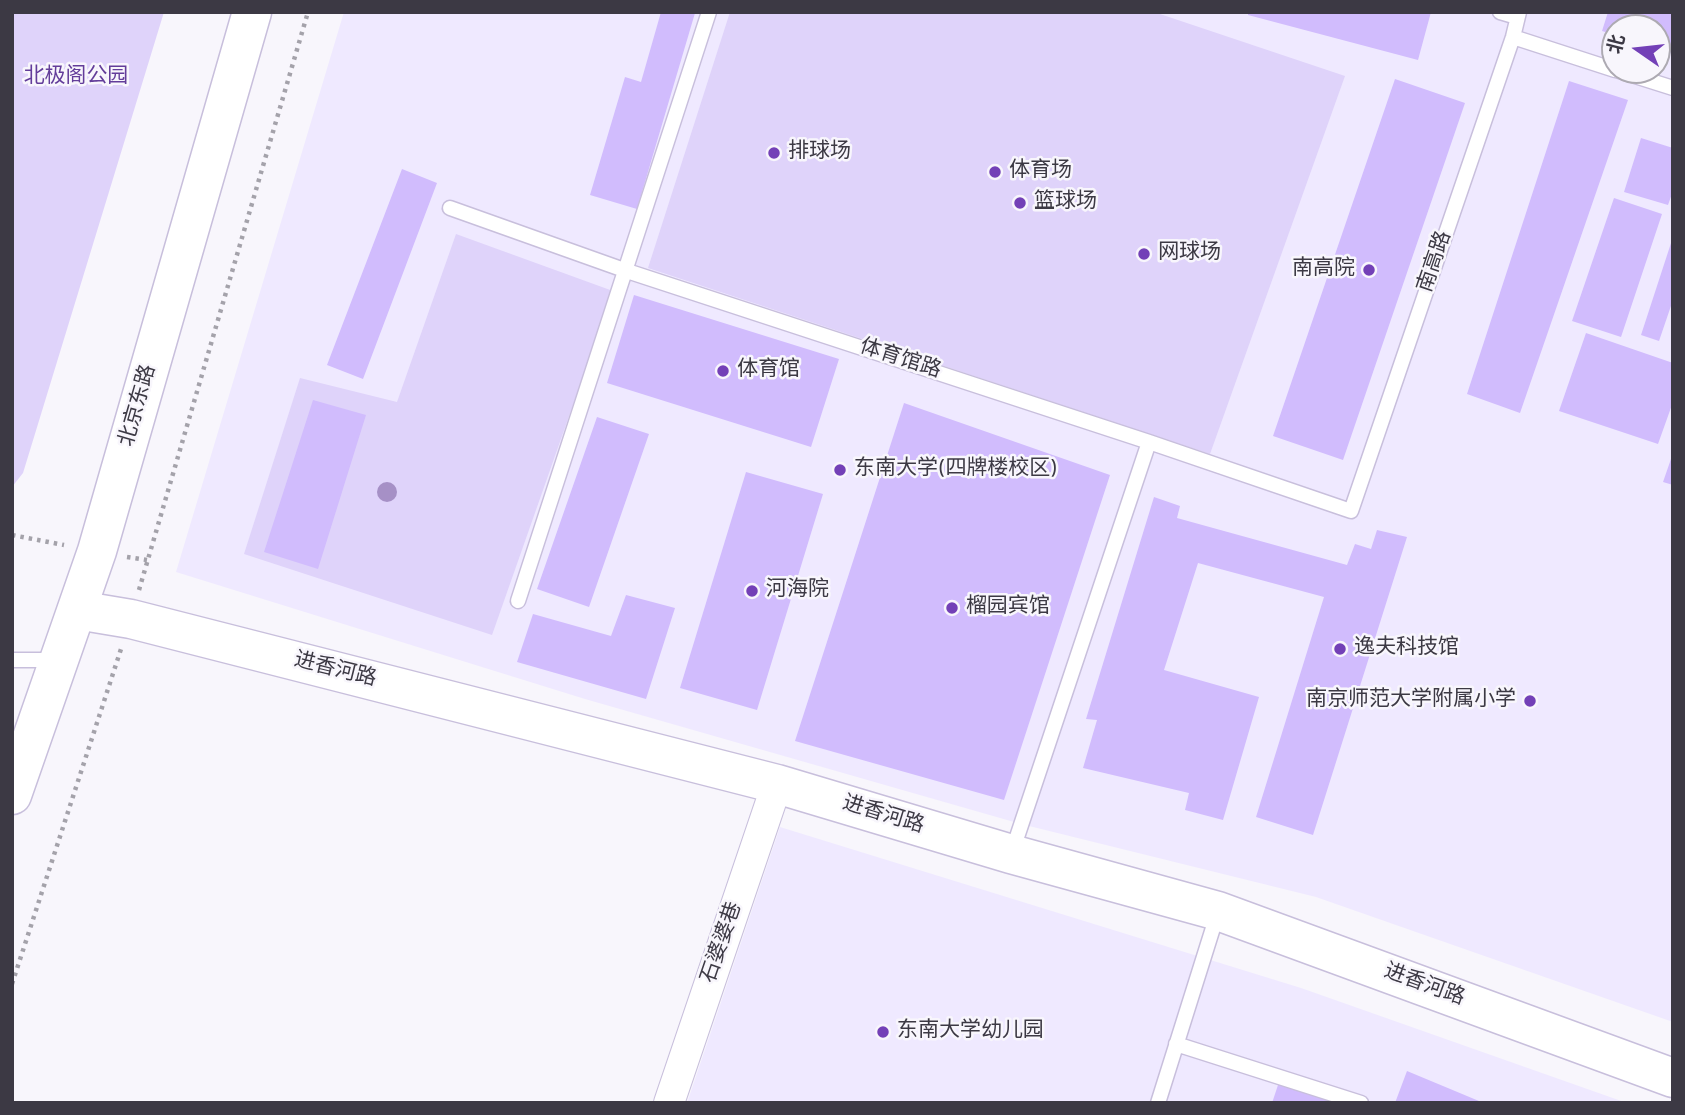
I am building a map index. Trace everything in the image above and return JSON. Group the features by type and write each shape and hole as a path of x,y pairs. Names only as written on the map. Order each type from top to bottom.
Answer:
{"street":[{"name":"北京东路","path":"12,795 100,538 252,12"},
{"name":"进香河路","path":"77,610 131,618 777,784 1011,854 1218,911 1673,1078"},
{"name":"石婆婆巷","path":"669,1103 777,784"}],"lane":[{"path":"518,601 709,12"},
{"path":"1500,12 1518,15"},
{"name":"南高路","path":"1352,511 1513,37 1518,15"},
{"path":"1513,37 1601,65"},
{"name":"体育馆路","path":"450,208 627,271 1352,511"},
{"path":"1011,854 1149,442"},
{"path":"12,660 60,660"},
{"path":"1158,1103 1218,911"},
{"path":"1176,1044 1361,1103"}],"path":[{"path":"12,984 131,618 308,12"}],"shaded area":[{"name":"东南大学(四牌楼校区)","path":"344,12 1673,12 1673,1022 1316,897 1021,824 585,699 176,572"},
{"path":"780,827 1301,988 1627,1103 687,1103"}],"green space":[{"name":"北极阁公园","path":"12,12 164,12 23,473 12,487"},
{"name":"体育场","path":"730,12 1154,12 1345,76 1210,454 648,268"},
{"path":"456,234 613,291 492,635 244,554 300,378 397,402"}],"building":[{"path":"661,12 695,13 637,209 590,195 625,77 641,82"},
{"path":"1248,12 1431,12 1418,60 1248,15"},
{"path":"1673,12 1673,54 1671,14 1607,14"},
{"name":"南高院","path":"1395,79 1465,103 1343,460 1273,436"},
{"path":"1569,81 1628,100 1520,413 1467,394"},
{"path":"1641,138 1673,148 1673,191 1668,205 1624,192"},
{"path":"402,169 437,183 363,379 327,365"},
{"path":"1614,198 1662,214 1621,337 1572,321"},
{"path":"1672,240 1673,300 1659,341 1641,335"},
{"name":"体育馆","path":"634,295 839,359 811,447 607,383"},
{"path":"1586,333 1673,363 1673,402 1658,444 1559,411"},
{"path":"313,400 366,415 318,569 264,552"},
{"name":"榴园宾馆","path":"904,403 1110,475 1004,800 795,741"},
{"path":"597,417 649,434 589,607 537,589"},
{"path":"1673,457 1673,485 1663,482"},
{"name":"河海院","path":"746,472 823,494 757,710 680,688"},
{"name":"逸夫科技馆","path":"1154,497 1180,506 1177,518 1347,565 1355,544 1371,549 1377,530 1407,537 1313,835 1256,817 1324,597 1198,563 1164,670 1259,697 1223,820 1185,810 1189,793 1083,768 1097,720 1086,719"},
{"path":"626,595 675,608 646,699 517,662 533,614 611,636"},
{"path":"1407,1071 1479,1101 1479,1103 1395,1103"},
{"path":"1279,1082 1343,1103 1272,1103"}],"place":[{"name":"排球场","path":"774,153"},
{"name":"体育场","path":"995,172"},
{"name":"篮球场","path":"1020,203"},
{"name":"网球场","path":"1144,254"},
{"name":"南高院","path":"1369,270"},
{"name":"体育馆","path":"723,371"},
{"name":"东南大学(四牌楼校区)","path":"840,470"},
{"name":"河海院","path":"752,591"},
{"name":"榴园宾馆","path":"952,608"},
{"name":"逸夫科技馆","path":"1340,649"},
{"name":"南京师范大学附属小学","path":"1530,701"},
{"name":"东南大学幼儿园","path":"883,1032"}]}
